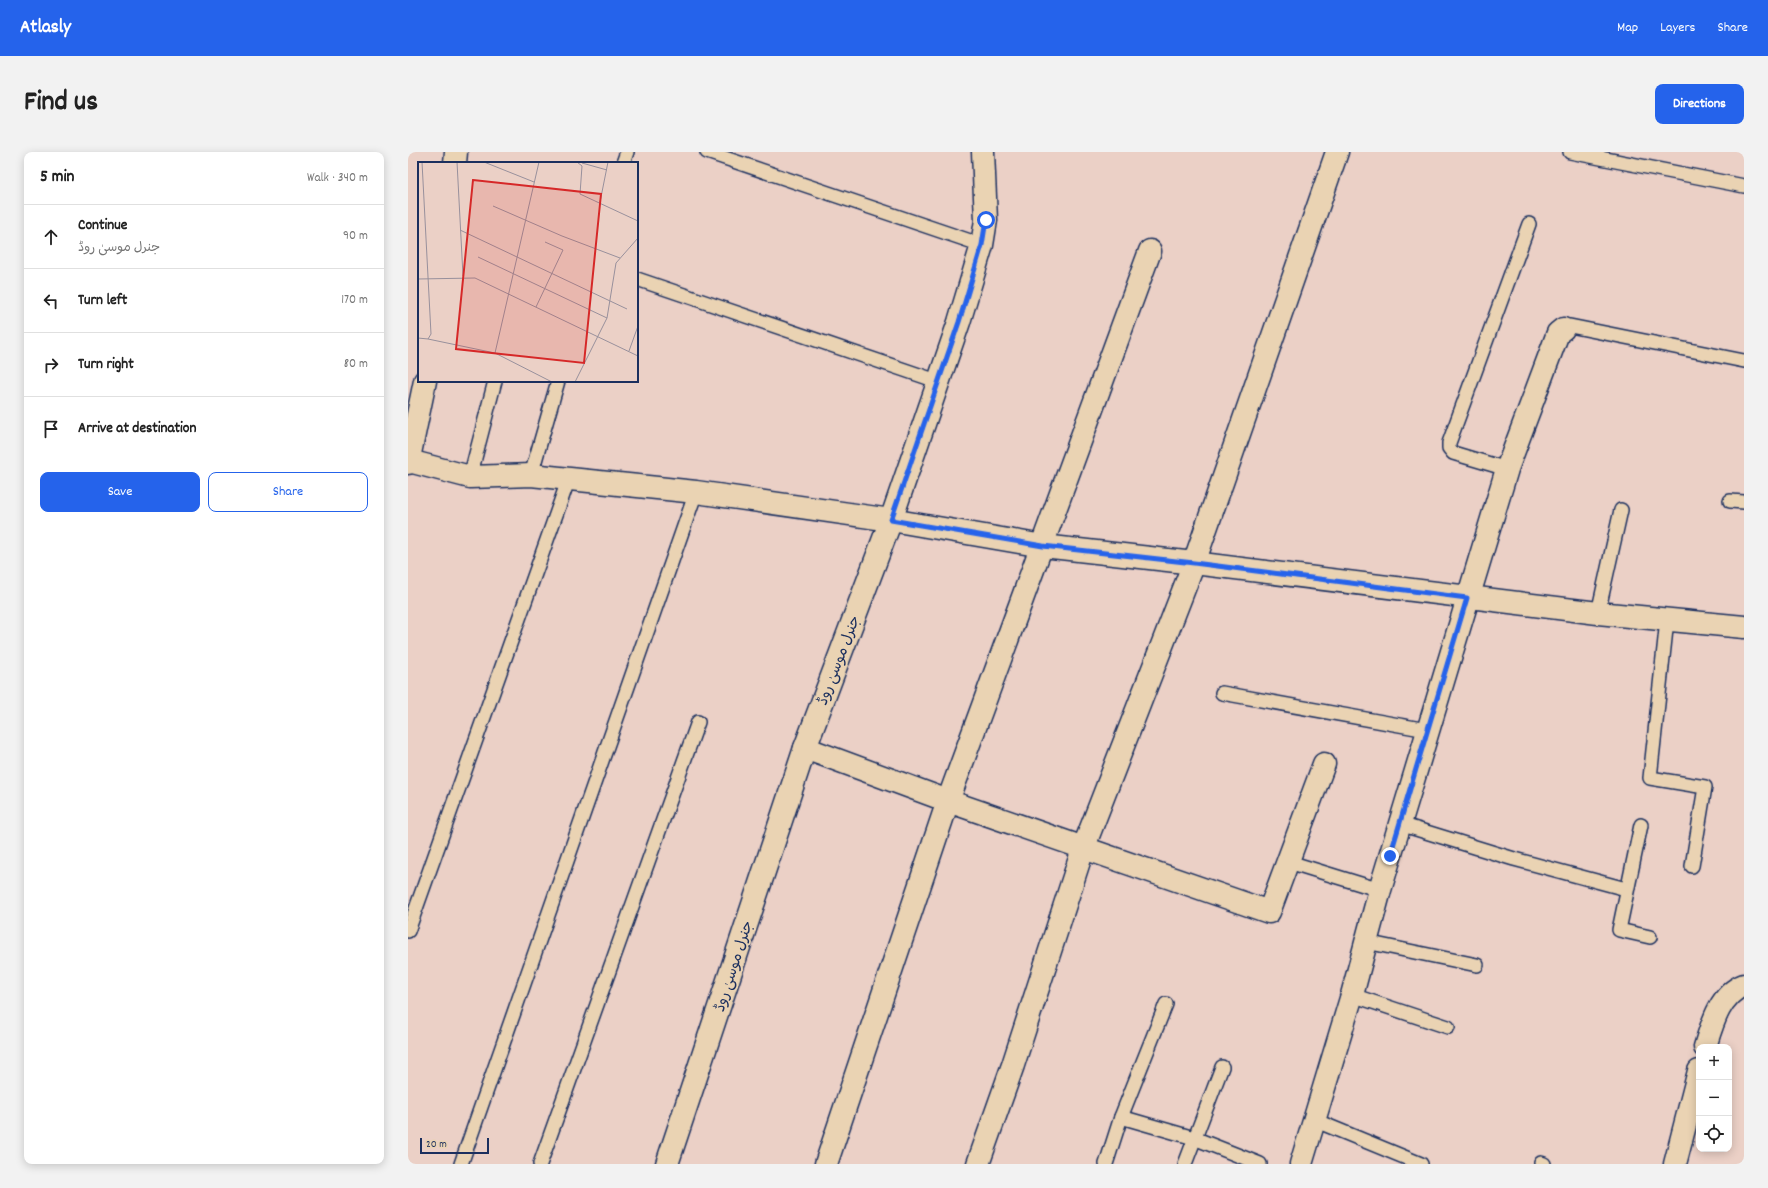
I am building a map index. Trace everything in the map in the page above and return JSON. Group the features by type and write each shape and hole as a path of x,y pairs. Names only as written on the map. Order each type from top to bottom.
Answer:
{"street":[{"path":"455,162 456,152"},
{"name":"جنرل موسیٰ روڈ","path":"667,1164 805,748 891,520 937,381 959,322 982,245 986,220 983,152"},
{"path":"978,1164 1083,849 1194,563 1337,152"},
{"path":"826,1164 948,801 1043,546 1150,251"},
{"path":"1301,1164 1352,995 1380,890 1427,730 1507,469 1558,333 1562,329"},
{"path":"425,382 408,462 470,477 531,475 696,492 891,520 1043,546 1194,563 1598,614 1744,627"},
{"path":"805,748 1083,849 1269,912 1289,862 1324,764"},
{"path":"1706,1044 1723,1002 1736,988 1744,984"},
{"path":"1680,1164 1697,1080"}],"lane":[{"path":"623,162 627,152"},
{"path":"707,152 982,245"},
{"path":"1570,152 1744,186"},
{"path":"1507,469 1453,454 1449,448 1449,443 1529,224"},
{"path":"638,279 937,381"},
{"path":"1562,329 1570,326 1744,361"},
{"path":"470,477 495,382"},
{"path":"531,475 558,382"},
{"path":"408,931 569,478"},
{"path":"461,1164 696,492"},
{"path":"1730,501 1744,502"},
{"path":"1598,614 1621,510"},
{"path":"1667,620 1650,778 1705,787 1692,866"},
{"path":"1222,693 1427,730"},
{"path":"540,1164 698,722"},
{"path":"1400,824 1514,859 1626,889"},
{"path":"1641,825 1626,889 1619,930 1650,937"},
{"path":"1289,862 1380,890"},
{"path":"1366,942 1477,965"},
{"path":"1352,995 1448,1028"},
{"path":"1106,1164 1122,1117 1166,1004"},
{"path":"1185,1164 1222,1067"},
{"path":"1122,1117 1194,1138 1260,1164"},
{"path":"1314,1120 1420,1164"}],"route":[{"path":"986,220 982,245 959,322 937,381 891,520 1043,546 1194,563 1467,598 1390,856"}]}
